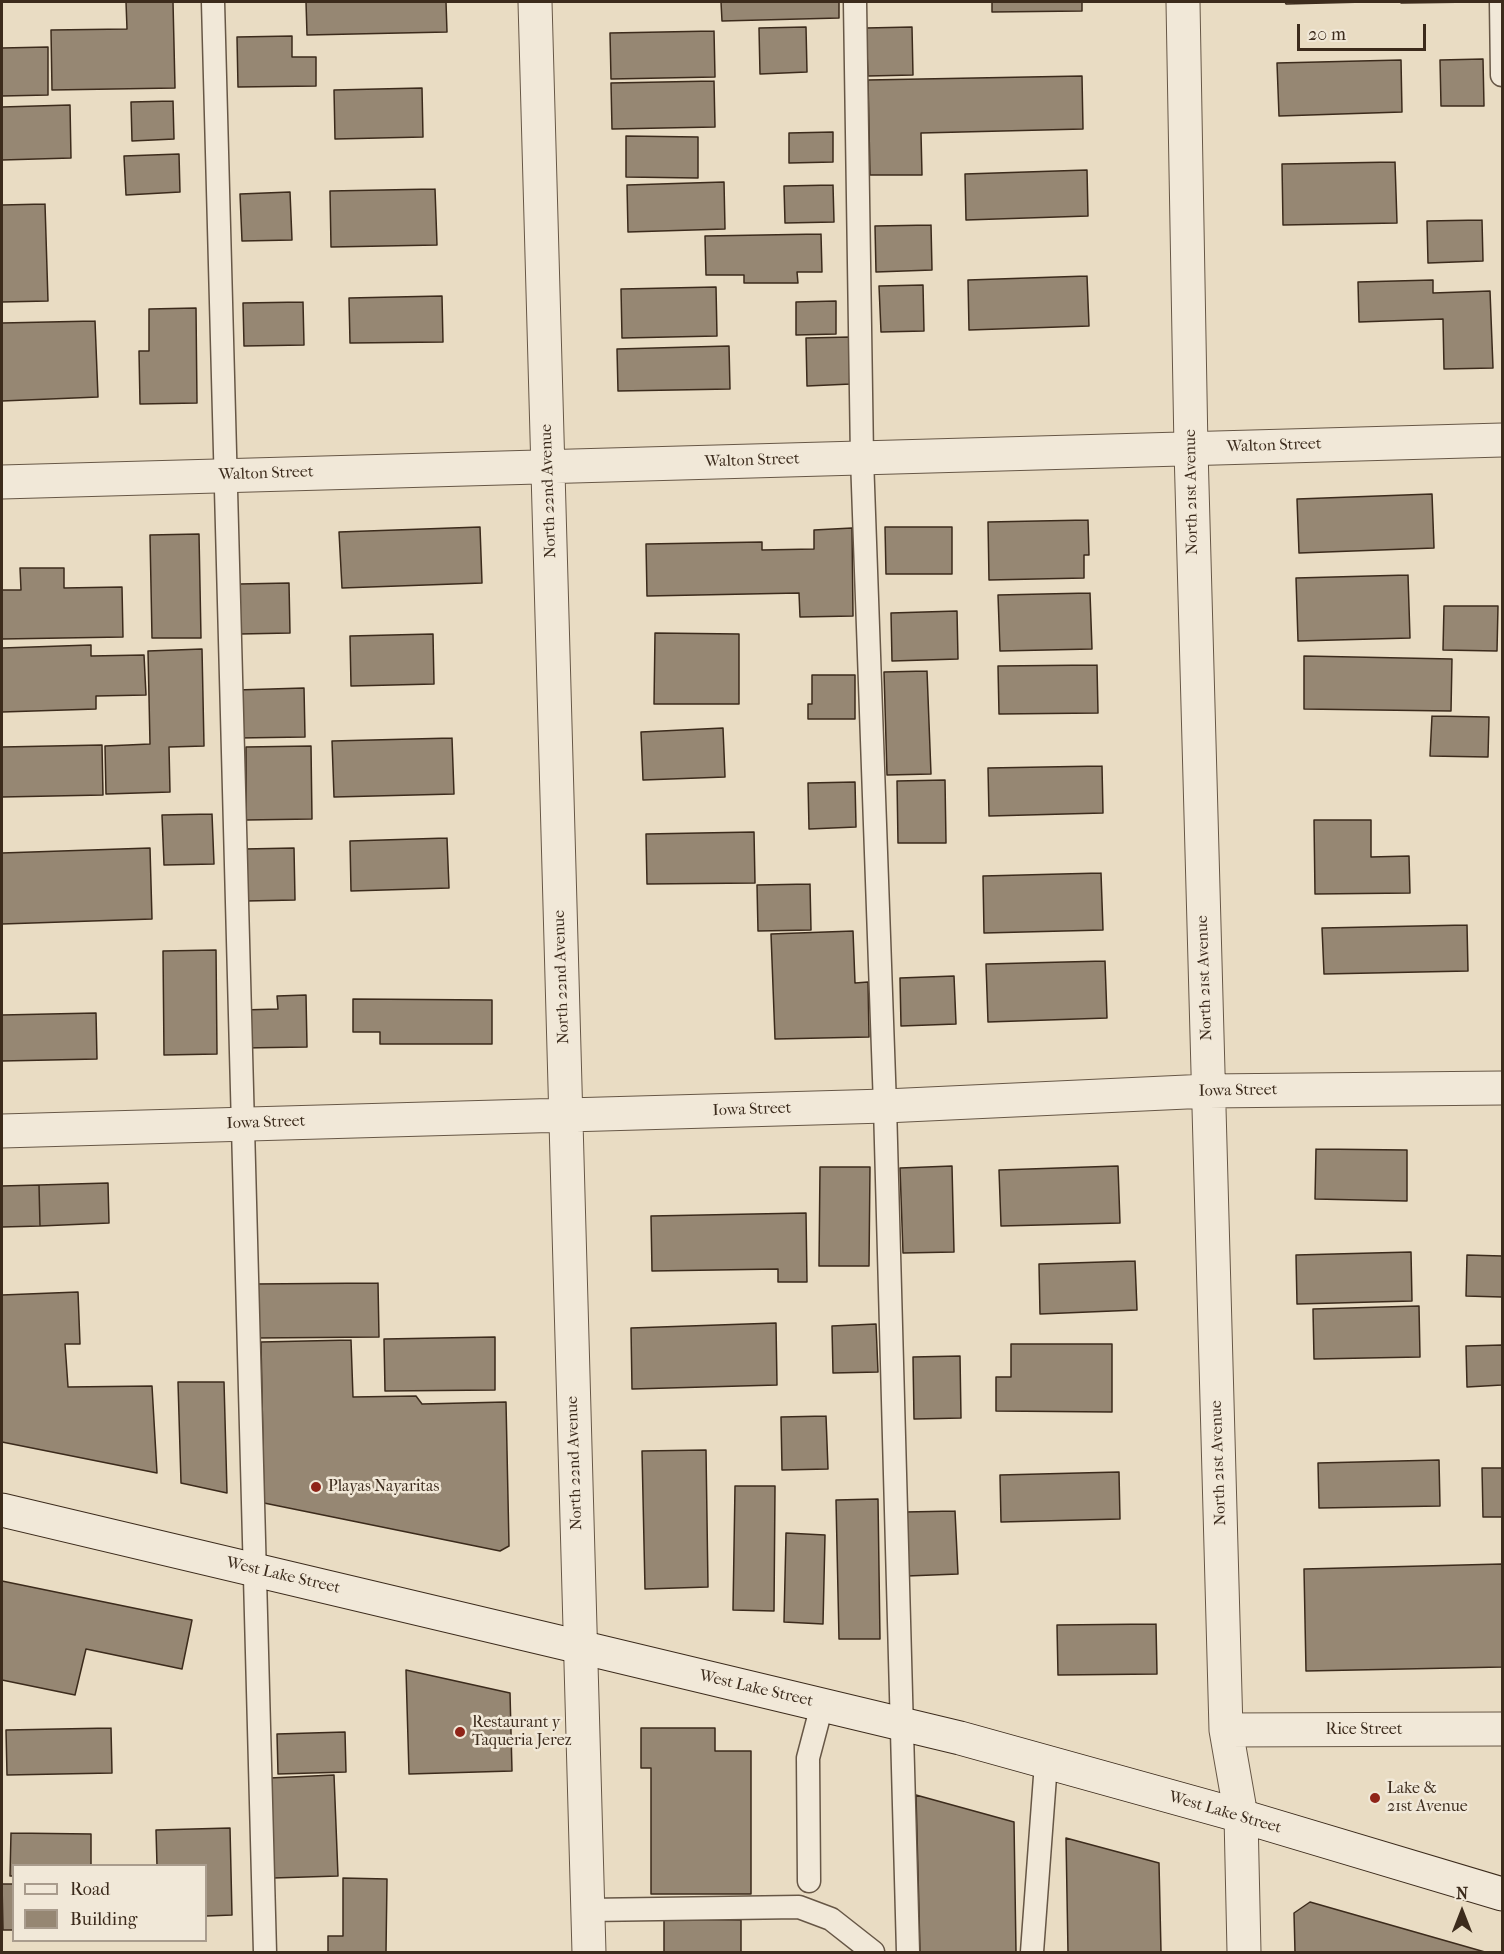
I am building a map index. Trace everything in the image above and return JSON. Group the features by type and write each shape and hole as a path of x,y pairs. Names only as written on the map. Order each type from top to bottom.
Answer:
{"street":[{"name":"North 22nd Avenue","path":"535,2 589,1953"},
{"name":"North 21st Avenue","path":"1183,2 1191,449 1226,1730 1240,1816 1244,1953"},
{"name":"Walton Street","path":"2,482 1503,440"},
{"name":"Iowa Street","path":"2,1131 885,1106 1208,1091 1503,1088"},
{"name":"West Lake Street","path":"2,1510 960,1738 1240,1816 1503,1894"},
{"name":"Rice Street","path":"1226,1730 1503,1729"}],"lane":[{"path":"213,2 265,1953"},
{"path":"855,2 862,458 885,1106 908,1953"},
{"path":"1500,2 1503,75"},
{"path":"809,1881 808,1758 822,1705"},
{"path":"1032,1953 1046,1762"},
{"path":"588,1910 799,1907 831,1919 873,1953"}],"building":[{"path":"126,2 173,2 175,88 52,90 51,30 127,29"},
{"path":"306,2 446,2 447,32 307,35"},
{"path":"721,2 839,2 839,18 722,21"},
{"path":"992,2 1082,2 1082,11 992,12"},
{"path":"1285,2 1365,2 1286,4"},
{"path":"1401,2 1475,2 1401,3"},
{"path":"806,27 807,72 760,74 759,28"},
{"path":"912,27 913,75 868,76 866,28"},
{"path":"714,31 715,77 611,79 610,33"},
{"path":"292,36 292,57 316,57 316,86 238,87 237,37"},
{"path":"48,47 48,95 2,96 2,48"},
{"path":"1483,59 1484,106 1441,106 1440,60"},
{"path":"1401,60 1402,112 1279,116 1277,63"},
{"path":"1082,76 1083,129 921,133 922,175 870,175 868,80"},
{"path":"714,81 715,127 612,129 611,83"},
{"path":"422,88 423,137 335,139 334,90"},
{"path":"173,101 174,139 132,141 131,102"},
{"path":"70,105 71,158 2,160 2,107"},
{"path":"833,132 833,162 789,163 789,133"},
{"path":"626,136 698,137 698,178 626,177"},
{"path":"179,154 180,192 126,195 124,156"},
{"path":"1395,162 1397,223 1283,225 1282,164"},
{"path":"1087,170 1088,216 966,220 965,174"},
{"path":"724,182 725,229 628,232 627,185"},
{"path":"833,185 834,222 785,223 784,186"},
{"path":"435,189 437,245 331,247 330,191"},
{"path":"290,192 292,240 242,241 240,194"},
{"path":"45,204 48,301 2,302 2,205"},
{"path":"1482,220 1483,261 1428,263 1427,221"},
{"path":"931,225 932,270 876,272 875,226"},
{"path":"821,234 822,272 797,272 798,283 744,283 744,275 706,275 705,236"},
{"path":"1087,276 1089,326 969,330 968,280"},
{"path":"1433,280 1433,293 1490,291 1493,368 1444,369 1443,319 1359,322 1358,282"},
{"path":"923,285 924,331 881,332 879,286"},
{"path":"716,287 717,336 622,338 621,289"},
{"path":"442,296 443,342 350,343 349,298"},
{"path":"836,301 836,334 796,335 796,302"},
{"path":"303,302 304,345 244,346 243,303"},
{"path":"196,308 197,403 140,404 139,351 149,351 149,309"},
{"path":"95,321 98,397 2,401 2,323"},
{"path":"850,337 851,384 807,386 806,338"},
{"path":"729,346 730,389 618,391 617,349"},
{"path":"1432,494 1434,548 1299,553 1297,499"},
{"path":"1088,520 1089,555 1084,555 1084,578 989,580 988,522"},
{"path":"480,527 482,583 342,588 339,532"},
{"path":"885,527 952,527 952,574 886,574"},
{"path":"852,528 853,616 800,617 799,593 647,596 646,544 762,542 762,550 814,549 814,530"},
{"path":"199,534 201,638 152,638 150,535"},
{"path":"20,568 64,568 64,588 122,587 123,637 2,639 2,590 21,590"},
{"path":"1408,575 1410,638 1298,641 1296,578"},
{"path":"289,583 290,633 240,634 239,584"},
{"path":"1090,593 1092,649 1000,651 998,595"},
{"path":"1444,606 1498,606 1497,651 1443,650"},
{"path":"957,611 958,659 892,661 891,613"},
{"path":"655,633 739,634 739,704 654,704"},
{"path":"433,634 434,684 351,686 350,636"},
{"path":"91,645 91,656 144,655 146,695 96,696 96,709 2,712 2,648"},
{"path":"202,649 204,746 169,747 170,792 106,794 105,746 150,744 148,651"},
{"path":"1304,656 1452,659 1451,711 1304,709"},
{"path":"1097,665 1098,713 999,714 998,666"},
{"path":"927,671 931,774 887,775 884,672"},
{"path":"812,675 855,675 855,719 808,719 808,704 812,704"},
{"path":"304,688 305,737 238,738 236,690"},
{"path":"1432,716 1489,717 1488,757 1430,756"},
{"path":"723,728 725,777 643,780 641,732"},
{"path":"452,738 454,794 334,797 332,741"},
{"path":"102,745 103,795 2,797 2,747"},
{"path":"311,746 312,819 246,820 246,747"},
{"path":"1102,766 1103,813 989,816 988,768"},
{"path":"945,780 946,843 898,843 897,781"},
{"path":"855,782 856,827 809,829 808,783"},
{"path":"212,814 214,864 164,865 162,815"},
{"path":"1314,820 1371,820 1371,857 1409,856 1410,893 1315,894"},
{"path":"754,832 755,883 647,884 646,834"},
{"path":"447,838 449,888 351,891 350,841"},
{"path":"150,848 152,919 2,924 2,853"},
{"path":"294,848 295,900 246,901 244,849"},
{"path":"1101,873 1103,930 984,933 983,876"},
{"path":"810,884 811,930 758,931 757,885"},
{"path":"1467,925 1468,971 1324,974 1322,928"},
{"path":"853,931 855,983 868,982 869,1037 775,1039 771,934"},
{"path":"216,950 217,1054 164,1055 163,951"},
{"path":"1105,961 1107,1018 988,1022 986,964"},
{"path":"954,976 956,1024 901,1026 900,978"},
{"path":"306,995 307,1047 243,1048 242,1010 278,1009 277,996"},
{"path":"353,999 492,1000 492,1044 380,1044 380,1032 353,1032"},
{"path":"96,1013 97,1059 2,1061 2,1015"},
{"path":"1316,1149 1407,1150 1407,1201 1315,1199"},
{"path":"952,1166 954,1252 903,1253 900,1168"},
{"path":"1118,1166 1120,1223 1001,1226 999,1170"},
{"path":"820,1167 870,1167 869,1266 819,1266"},
{"path":"108,1183 109,1223 40,1226 39,1185"},
{"path":"39,1185 40,1226 2,1227 2,1186"},
{"path":"806,1213 807,1282 778,1282 778,1269 652,1271 651,1216"},
{"path":"1411,1252 1412,1301 1297,1304 1296,1255"},
{"path":"1467,1255 1502,1256 1502,1297 1466,1296"},
{"path":"1135,1261 1137,1310 1040,1314 1039,1264"},
{"path":"378,1283 379,1337 254,1338 254,1284"},
{"path":"78,1292 80,1344 65,1344 68,1387 152,1386 157,1473 2,1442 2,1295"},
{"path":"1419,1306 1420,1357 1314,1359 1313,1309"},
{"path":"776,1323 777,1385 632,1389 631,1328"},
{"path":"876,1324 878,1372 833,1373 832,1326"},
{"path":"495,1337 495,1390 385,1391 384,1339"},
{"path":"351,1340 353,1397 416,1396 422,1404 506,1402 509,1546 500,1551 264,1503 261,1342"},
{"path":"1011,1344 1112,1344 1112,1412 996,1411 996,1377 1011,1377"},
{"path":"1502,1345 1502,1385 1467,1387 1466,1346"},
{"path":"960,1356 961,1418 914,1419 913,1357"},
{"path":"178,1382 224,1382 227,1493 181,1483"},
{"path":"826,1416 828,1469 782,1470 781,1417"},
{"path":"706,1450 708,1587 645,1589 642,1451"},
{"path":"1439,1460 1440,1506 1319,1508 1318,1463"},
{"path":"1482,1468 1502,1468 1502,1517 1483,1517"},
{"path":"1119,1472 1120,1519 1001,1522 1000,1475"},
{"path":"735,1486 775,1486 774,1611 733,1610"},
{"path":"878,1499 880,1639 839,1639 836,1500"},
{"path":"955,1511 958,1574 907,1576 905,1512"},
{"path":"786,1533 825,1535 823,1624 784,1622"},
{"path":"1502,1564 1502,1667 1306,1671 1304,1569"},
{"path":"2,1581 192,1620 182,1669 86,1649 75,1695 2,1680"},
{"path":"1156,1624 1157,1674 1058,1675 1057,1625"},
{"name":"Restaurant y Taqueria Jerez","path":"406,1670 510,1693 512,1771 409,1774"},
{"path":"111,1728 112,1773 7,1775 6,1730"},
{"path":"641,1728 715,1728 715,1751 751,1751 751,1894 651,1894 651,1768 641,1768"},
{"path":"345,1732 346,1772 278,1774 277,1734"},
{"path":"334,1775 338,1876 273,1878 270,1778"},
{"path":"916,1795 1014,1822 1016,1952 920,1952"},
{"path":"230,1828 232,1915 207,1916 207,1864 157,1864 156,1830"},
{"path":"11,1833 91,1834 91,1864 12,1864 12,1876 10,1876"},
{"path":"1066,1838 1159,1863 1161,1952 1068,1952"},
{"path":"343,1878 387,1879 386,1952 328,1952 328,1936 343,1936"},
{"path":"2,1884 12,1884 12,1930 3,1930"},
{"path":"1310,1902 1485,1952 1295,1952 1294,1913"},
{"path":"664,1919 741,1920 741,1952 664,1952"}],"place":[{"name":"Playas Nayaritas","path":"316,1487"},
{"name":"Restaurant y Taqueria Jerez","path":"460,1732"},
{"name":"Lake & 21st Avenue","path":"1375,1798"}]}
